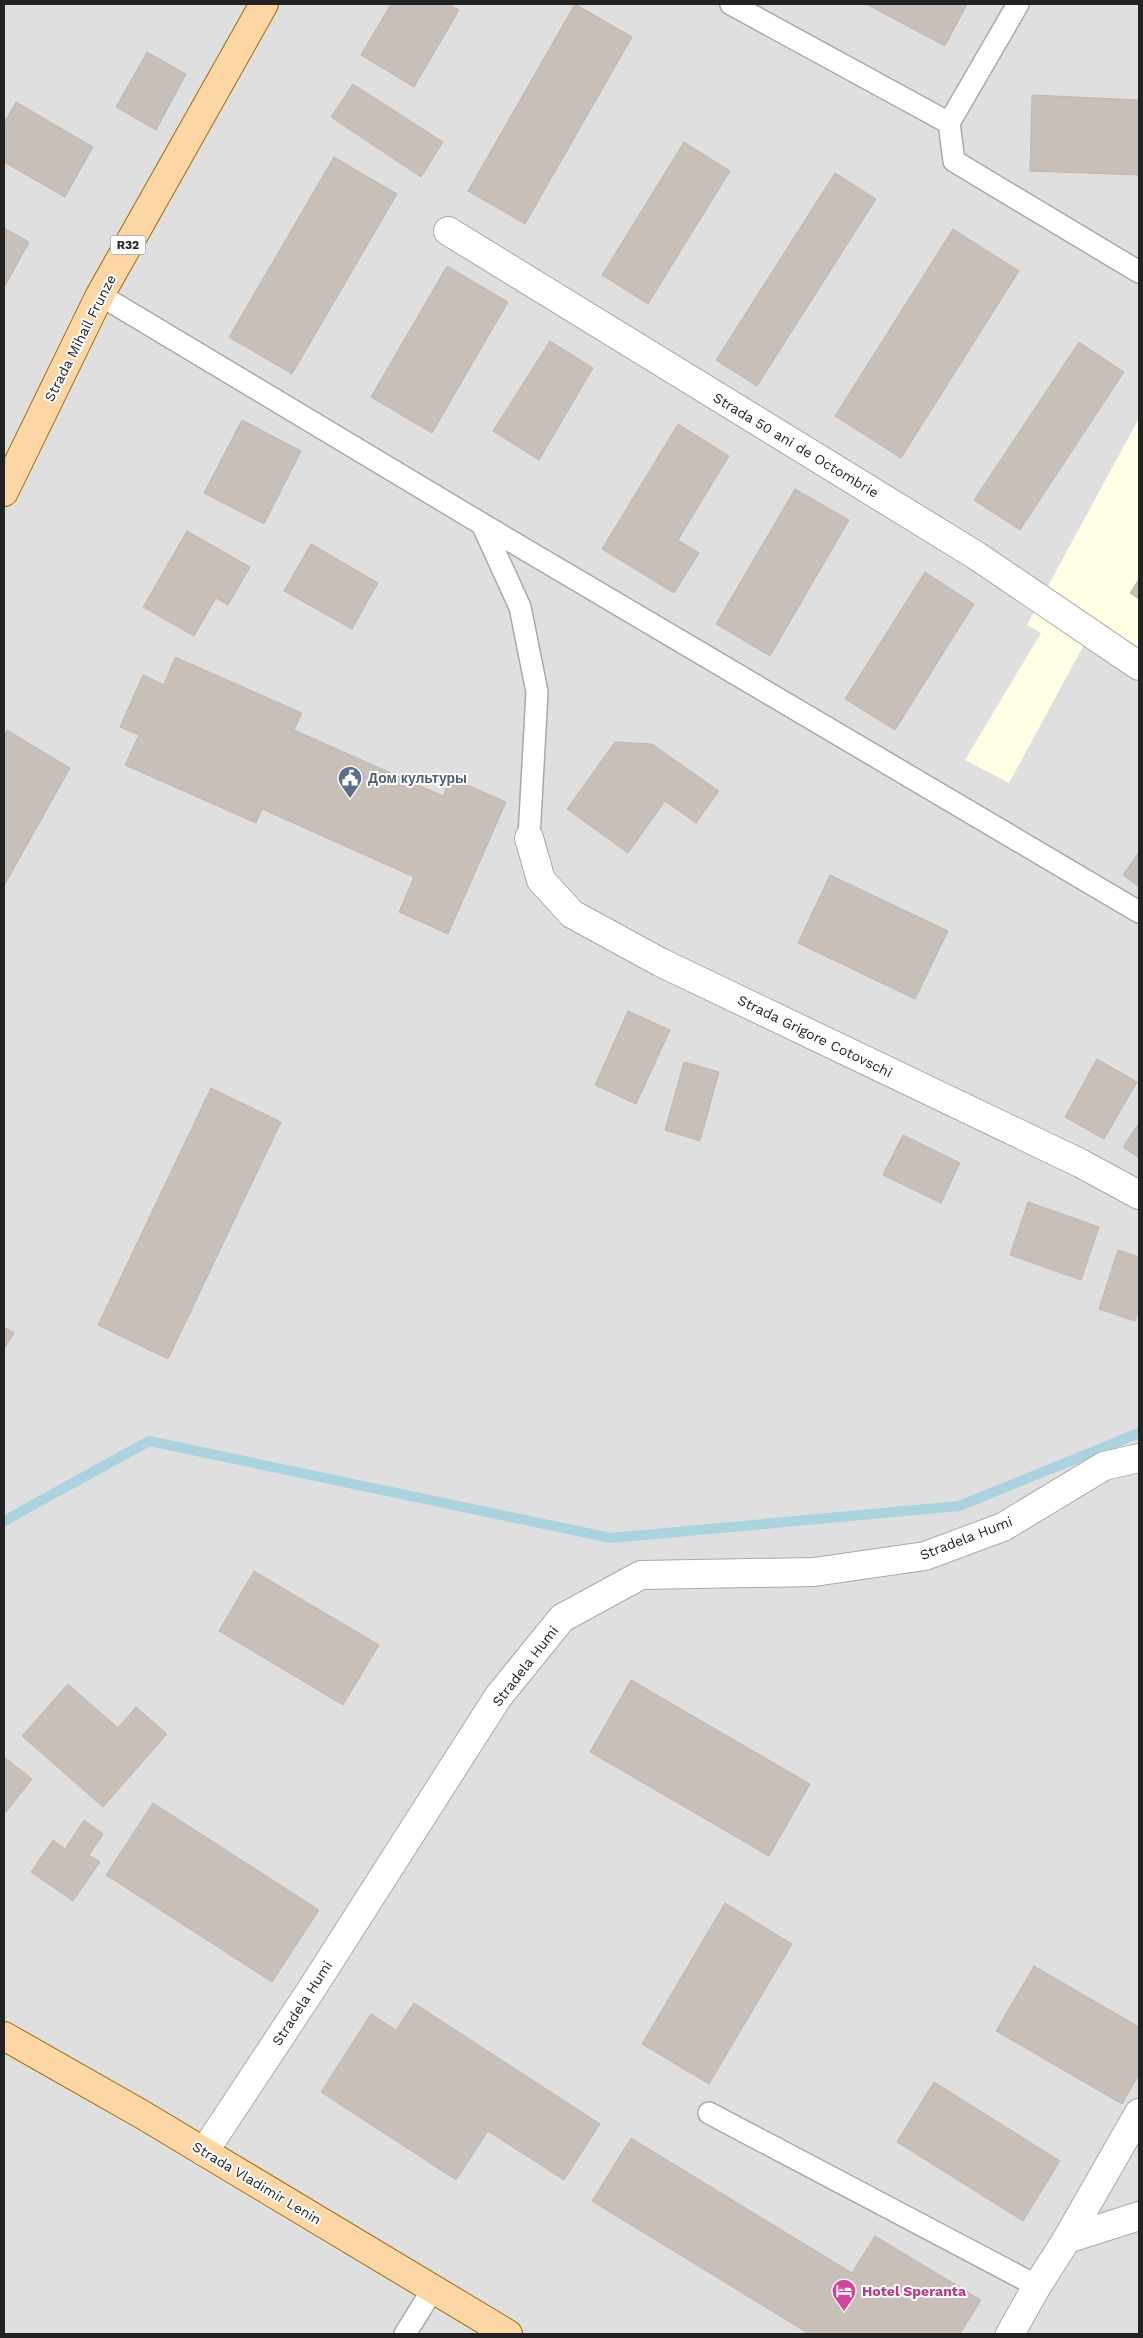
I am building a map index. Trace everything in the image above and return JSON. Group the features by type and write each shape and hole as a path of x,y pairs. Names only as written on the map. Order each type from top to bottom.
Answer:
{"main road":[{"name":"Strada Mihail Frunze","path":"4,492 100,294 264,4"},
{"name":"Strada Vladimir Lenin","path":"4,2036 204,2152 508,2334"}],"street":[{"name":"Strada 50 ani de Octombrie","path":"448,231 977,556 1139,666"},
{"name":"Strada Grigore Cotovschi","path":"529,838 541,880 572,914 660,962 1080,1163 1139,1195"},
{"name":"Stradela Humi","path":"204,2152 311,1990 498,1697 562,1618 641,1575 814,1572 925,1556 1003,1527 1104,1466 1139,1458"},
{"path":"1010,2334 1036,2286 1067,2239 1139,2113"},
{"path":"1067,2239 1139,2216"}],"lane":[{"path":"731,4 949,123"},
{"path":"1018,4 949,123 954,161 1139,272"},
{"path":"100,294 482,524 1139,912"},
{"path":"482,524 520,607 536,692 529,838"},
{"path":"709,2113 1036,2286"},
{"path":"405,2334 433,2289"}],"shaded area":[{"path":"4,4 1139,4 1139,2334 4,2334"},
{"path":"1139,418 1139,675 1085,643 1009,783 965,760 1041,633 1027,625"}],"building":[{"path":"391,4 448,4 459,10 414,87 361,55"},
{"path":"575,4 632,37 525,224 468,191"},
{"path":"866,4 967,4 945,46"},
{"path":"147,52 186,74 156,130 116,107"},
{"path":"353,84 443,142 421,177 331,117"},
{"path":"1032,95 1139,100 1139,175 1030,171"},
{"path":"16,102 93,147 65,197 4,162 4,123"},
{"path":"684,142 730,171 648,304 602,275"},
{"path":"334,157 397,194 292,374 229,337"},
{"path":"835,173 876,199 757,386 716,360"},
{"path":"4,228 29,242 4,288"},
{"path":"953,229 1019,271 901,458 835,416"},
{"path":"447,266 508,302 432,433 371,397"},
{"path":"550,341 593,368 539,460 493,431"},
{"path":"1079,342 1124,372 1020,530 974,500"},
{"path":"242,420 301,451 264,524 204,493"},
{"path":"678,424 729,456 678,540 699,553 674,593 602,549"},
{"path":"795,489 849,520 770,656 716,624"},
{"path":"187,531 250,567 228,605 216,598 194,636 143,607"},
{"path":"311,544 378,583 352,629 284,591"},
{"path":"925,572 974,604 895,730 845,699"},
{"path":"1139,579 1139,599 1130,593"},
{"name":"Дом культуры","path":"175,657 302,713 294,730 443,796 451,778 506,802 448,934 399,912 414,877 262,809 256,823 125,765 139,735 120,727 143,675 164,685"},
{"path":"7,730 70,768 4,886 4,736"},
{"path":"615,742 652,744 719,791 696,823 665,801 628,853 567,809"},
{"path":"1139,852 1139,887 1123,875"},
{"path":"830,875 948,931 915,999 798,943"},
{"path":"628,1011 670,1030 636,1104 595,1085"},
{"path":"1097,1059 1137,1082 1104,1139 1065,1117"},
{"path":"684,1062 719,1072 700,1141 665,1130"},
{"path":"211,1088 281,1122 168,1359 98,1325"},
{"path":"1139,1123 1139,1158 1123,1147"},
{"path":"903,1135 960,1163 941,1203 883,1175"},
{"path":"1028,1202 1099,1227 1081,1280 1010,1255"},
{"path":"1118,1250 1139,1257 1139,1308 1135,1321 1099,1309"},
{"path":"4,1327 14,1333 4,1349"},
{"path":"254,1571 379,1645 343,1705 219,1631"},
{"path":"631,1680 810,1784 769,1856 590,1752"},
{"path":"68,1684 118,1728 136,1707 167,1734 103,1807 22,1736"},
{"path":"4,1757 32,1779 6,1812 4,1810"},
{"path":"153,1803 319,1910 272,1982 106,1875"},
{"path":"84,1820 103,1834 89,1855 100,1862 73,1901 31,1872 53,1840 65,1849"},
{"path":"725,1903 792,1944 709,2084 642,2044"},
{"path":"1034,1966 1139,2027 1139,2074 1122,2104 996,2031"},
{"path":"414,2003 600,2124 564,2180 488,2131 456,2180 321,2092 371,2014 396,2030"},
{"path":"934,2082 1060,2161 1023,2221 897,2142"},
{"path":"631,2138 852,2273 875,2236 981,2300 960,2334 804,2334 806,2332 592,2201"}],"waterway":[{"path":"4,1521 149,1441 611,1538 959,1506 1139,1433"}],"place":[{"name":"Дом культуры","path":"350,799"},
{"name":"Hotel Speranta","path":"844,2312"}]}
